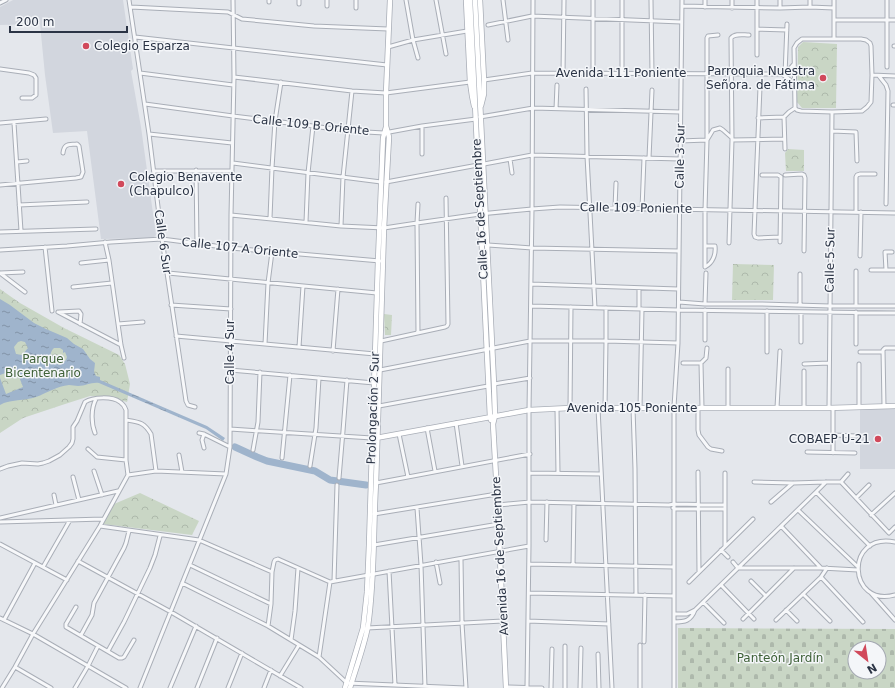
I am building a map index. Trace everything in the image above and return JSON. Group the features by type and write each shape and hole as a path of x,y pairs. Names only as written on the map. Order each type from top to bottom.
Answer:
{"street":[{"path":"0,3 6,0"},
{"name":"Calle 6 Sur","path":"129,0 145,104 171,305 186,401 188,405 195,407"},
{"name":"Calle 4 Sur","path":"140,688 190,565 198,540 226,474 230,447 231,215 234,77 233,0"},
{"path":"327,0 327,6"},
{"path":"356,0 356,8"},
{"name":"Prolongación 2 Sur","path":"345,688 349,685 367,628 375,438 379,406 383,262 383,138 386,133 386,93 390,0"},
{"path":"406,0 413,40 418,58"},
{"path":"436,0 446,54"},
{"path":"466,0 470,82 473,102 478,111"},
{"name":"Calle 16 de Septiembre","path":"470,0 478,111 480,214 494,384 492,417"},
{"name":"Calle 16 de Septiembre","path":"475,0 477,95"},
{"path":"478,111 484,94 480,0"},
{"path":"503,0 508,40"},
{"path":"527,687 530,502 529,410 532,248 533,0"},
{"path":"563,73 564,0"},
{"path":"592,73 593,0"},
{"path":"622,0 622,73"},
{"path":"651,0 652,74"},
{"name":"Calle 3 Sur","path":"674,407 678,363 682,0"},
{"path":"705,0 705,7"},
{"path":"732,0 732,8"},
{"path":"757,0 757,55"},
{"path":"780,0 780,8"},
{"path":"810,0 810,7"},
{"path":"834,0 834,39"},
{"path":"887,0 887,67"},
{"path":"682,6 732,8 834,8"},
{"path":"130,7 228,12 242,19 314,26 388,29"},
{"path":"488,25 532,16 681,22"},
{"path":"834,20 895,20"},
{"path":"787,24 784,74 795,87"},
{"path":"757,29 787,30"},
{"path":"388,47 413,40 467,32"},
{"path":"705,246 715,246 716,248 711,264 705,267 705,246 705,210 707,140 707,38 708,36 718,35"},
{"path":"729,243 732,139 731,38 734,35 749,35"},
{"path":"135,37 387,65"},
{"path":"802,39 866,40 870,43 872,75 871,102 867,107 862,111 832,112 800,111 795,108 794,48 797,43 802,39"},
{"path":"784,74 794,64"},
{"path":"0,69 31,73 35,76 36,95 32,98 22,98"},
{"path":"140,73 233,85"},
{"name":"Avenida 111 Poniente","path":"484,80 532,73 784,74"},
{"path":"872,75 895,76"},
{"path":"879,76 888,90 886,204"},
{"path":"234,77 352,91 386,93 470,82"},
{"path":"270,218 275,121 281,82"},
{"path":"556,109 557,85"},
{"path":"760,87 754,234 755,237 758,238 780,237"},
{"path":"586,89 587,156 595,308"},
{"path":"649,158 652,90"},
{"path":"342,226 343,177 352,91"},
{"name":"Calle 109 B Oriente","path":"145,104 348,131 386,133 532,108 680,112"},
{"path":"758,118 784,117 795,108"},
{"name":"Calle 5 Sur","path":"832,112 829,363 833,453"},
{"path":"784,117 784,149"},
{"name":"Calle 16 de Septiembre","path":"478,118 484,164 488,245 490,349 488,386 492,417"},
{"path":"0,123 14,123 46,119"},
{"path":"14,123 21,231"},
{"path":"306,222 308,173 313,126"},
{"path":"422,126 422,154"},
{"path":"707,140 713,130 720,128 732,139 784,139"},
{"path":"832,131 856,132 857,161"},
{"path":"149,134 232,143"},
{"path":"680,141 707,140"},
{"path":"0,185 81,177 83,172 79,146 77,144 66,145 63,152"},
{"path":"484,164 532,154 680,159"},
{"path":"642,209 644,158"},
{"path":"510,159 512,173"},
{"path":"16,162 27,161"},
{"path":"233,163 384,182 478,165"},
{"path":"196,170 197,244"},
{"path":"154,171 232,171"},
{"path":"762,175 778,174 781,177 780,242"},
{"path":"785,175 802,174 805,178 804,251"},
{"path":"856,212 857,175 875,174"},
{"path":"615,208 616,183"},
{"path":"381,341 447,326 446,198"},
{"path":"19,205 87,202"},
{"path":"418,204 418,333"},
{"name":"Calle 109 Poniente","path":"231,215 342,226 382,228 486,213 560,207 895,213"},
{"path":"860,256 861,212"},
{"name":"Prolongación 2 Sur","path":"349,685 363,628 374,545 376,483 374,383 378,261 382,228"},
{"path":"0,232 96,229"},
{"name":"Calle 107 A Oriente","path":"0,250 162,239 231,248 383,262"},
{"path":"105,242 124,358"},
{"path":"488,245 532,248 679,251"},
{"path":"44,246 52,311"},
{"path":"265,344 268,283 272,252"},
{"path":"886,270 885,253 892,252"},
{"path":"82,263 109,260"},
{"path":"871,270 895,270"},
{"path":"856,271 856,306"},
{"path":"0,273 23,272"},
{"path":"0,273 25,292"},
{"path":"706,273 706,304"},
{"path":"168,274 377,293"},
{"path":"800,274 800,305"},
{"path":"73,287 112,283"},
{"path":"531,284 678,289"},
{"path":"299,347 303,286"},
{"path":"639,288 641,342 640,408"},
{"path":"333,350 338,289"},
{"path":"679,302 706,304 895,306"},
{"path":"720,304 720,311"},
{"path":"171,305 230,310"},
{"path":"788,305 788,311"},
{"path":"531,306 720,311 895,313"},
{"path":"869,306 869,312"},
{"path":"570,408 571,307"},
{"path":"605,408 606,308"},
{"path":"705,310 705,340"},
{"path":"80,324 81,314 79,311 58,312 80,324 121,344"},
{"path":"767,311 767,352"},
{"path":"801,312 801,342"},
{"path":"856,312 856,344"},
{"path":"118,324 143,322"},
{"path":"176,336 375,354"},
{"path":"380,370 530,341 678,343"},
{"path":"707,348 706,358 701,363 698,430 699,435 708,447 722,451"},
{"path":"860,352 895,348"},
{"path":"884,350 884,406"},
{"path":"777,408 780,351"},
{"path":"683,363 701,363"},
{"path":"804,364 829,363"},
{"path":"859,364 859,407"},
{"path":"728,369 728,408"},
{"path":"230,370 374,383"},
{"path":"804,371 804,408"},
{"path":"253,450 258,422 260,372"},
{"path":"282,458 290,375"},
{"path":"310,466 319,378"},
{"path":"494,384 530,378"},
{"path":"339,478 346,380"},
{"path":"379,406 488,386"},
{"path":"0,469 22,463 43,464 60,455 72,443 73,427 86,400 103,398 114,399 119,401 126,410 126,460 128,475 100,526 32,634 15,667 1,687"},
{"path":"95,433 93,428 93,407 96,399"},
{"name":"Avenida 105 Poniente","path":"375,438 529,410 557,408 831,408 895,406"},
{"path":"674,407 674,688"},
{"path":"557,408 558,473"},
{"path":"598,408 612,688"},
{"path":"633,408 636,595"},
{"name":"Avenida 16 de Septiembre","path":"492,417 498,494 498,524 506,688"},
{"path":"126,420 140,422 148,429 156,471"},
{"path":"456,423 462,466"},
{"path":"427,428 435,472"},
{"path":"230,429 375,438"},
{"path":"199,433 230,447"},
{"path":"204,434 202,440 204,448"},
{"path":"399,434 408,477"},
{"path":"807,438 857,436"},
{"path":"88,449 97,457 126,460"},
{"path":"807,452 855,453"},
{"path":"179,454 182,472"},
{"path":"376,483 530,454"},
{"path":"94,471 102,495"},
{"path":"128,475 156,471 226,474"},
{"path":"698,472 699,572"},
{"path":"530,473 601,474"},
{"path":"725,473 725,546"},
{"path":"841,482 848,474"},
{"path":"73,477 79,500"},
{"path":"754,482 841,482 871,515 890,532"},
{"path":"674,614 687,614 695,610 826,482"},
{"path":"770,502 793,483"},
{"path":"334,581 337,485"},
{"path":"856,498 869,485"},
{"path":"0,518 118,491"},
{"path":"816,492 870,546"},
{"path":"871,515 895,493"},
{"path":"374,514 498,494"},
{"path":"54,495 56,505"},
{"path":"498,505 547,502 674,504 725,507"},
{"path":"546,540 547,502"},
{"path":"573,565 574,503"},
{"path":"669,505 674,509 698,506"},
{"path":"417,508 421,565 425,686"},
{"path":"798,510 858,569"},
{"path":"689,582 752,519"},
{"path":"43,567 70,520"},
{"path":"0,522 103,520"},
{"path":"374,545 498,524"},
{"path":"100,526 160,536 198,540 272,572"},
{"path":"781,526 821,568"},
{"path":"888,541 890,532 895,527"},
{"path":"81,635 92,615 94,603 124,548 129,531"},
{"path":"108,651 138,593 155,555 160,536"},
{"path":"895,542 878,542 870,546 860,558 858,569 861,583 895,620"},
{"path":"0,544 67,580"},
{"path":"268,626 272,604 272,572 274,562 278,559 330,582 529,546"},
{"path":"721,550 728,557"},
{"path":"182,583 268,626 319,657 349,685 466,688 462,623 461,559"},
{"path":"78,561 217,638 300,688"},
{"path":"436,562 440,583"},
{"path":"733,562 738,568"},
{"path":"4,620 35,563"},
{"path":"529,564 674,567"},
{"path":"190,565 272,604"},
{"path":"291,640 298,568"},
{"path":"738,568 858,569"},
{"path":"743,618 794,568"},
{"path":"776,620 821,577 827,568"},
{"path":"389,571 395,685"},
{"path":"821,577 864,622"},
{"path":"750,581 766,596"},
{"path":"319,657 330,582"},
{"path":"721,585 754,619"},
{"path":"870,592 882,597 895,595"},
{"path":"529,593 674,596"},
{"path":"803,594 830,622"},
{"path":"644,642 645,595"},
{"path":"703,602 724,623"},
{"path":"76,607 66,626 67,628 119,658 122,658 134,640"},
{"path":"674,622 684,622 694,614 695,610"},
{"path":"786,610 797,621"},
{"path":"0,618 32,634 126,688"},
{"path":"367,628 503,621"},
{"path":"528,621 609,624"},
{"path":"170,688 196,626"},
{"path":"197,688 217,638"},
{"path":"280,676 299,645"},
{"path":"640,645 640,688"},
{"path":"75,688 98,646"},
{"path":"565,646 565,688"},
{"path":"580,688 581,648"},
{"path":"551,688 552,649"},
{"path":"228,688 242,654"},
{"path":"598,654 599,688"},
{"path":"15,667 51,688"},
{"path":"264,688 271,670"},
{"path":"506,688 542,688"}],"shaded area":[{"name":"Colegio Benavente (Chapulco)","path":"13,0 123,0 133,69 131,71 141,127 156,235 153,238 101,239 87,131 53,133 40,24 0,25 0,7"},
{"name":"COBAEP U-21","path":"860,409 895,409 895,469 860,469"}],"green space":[{"path":"803,42 837,44 836,108 802,108 797,102 798,47"},
{"path":"788,149 804,150 804,171 786,171 785,153"},
{"path":"733,264 774,265 773,300 732,300"},
{"name":"Parque Bicentenario","path":"0,289 20,303 64,328 119,355 125,364 130,384 127,402 113,398 90,396 23,418 0,433"},
{"path":"384,314 392,315 391,335 385,335"},
{"path":"140,493 199,521 192,535 103,524 114,504"},
{"name":"Panteón Jardín","path":"678,628 895,629 895,688 678,688"}],"water":[{"path":"0,299 34,323 67,338 83,349 95,363 94,372 96,376 100,377 100,380 207,426 225,438 223,441 206,429 99,383 81,386 69,385 56,388 36,397 0,405 0,378 6,394 23,387 16,369 0,375","holes":["21,341 25,342 28,348 22,355 16,354 14,347","54,348 60,348 63,350 63,353 65,352 67,357 66,360 60,365 51,358 51,353"]}],"waterway":[{"path":"234,447 265,460 317,472 328,480 365,485"},
{"path":"235,447 267,461 315,471 330,480 366,485"}],"place":[{"name":"Colegio Esparza","path":"86,46"},
{"name":"Parroquia Nuestra Señora. de Fátima","path":"823,78"},
{"name":"Colegio Benavente (Chapulco)","path":"121,184"},
{"name":"COBAEP U-21","path":"878,439"}]}
